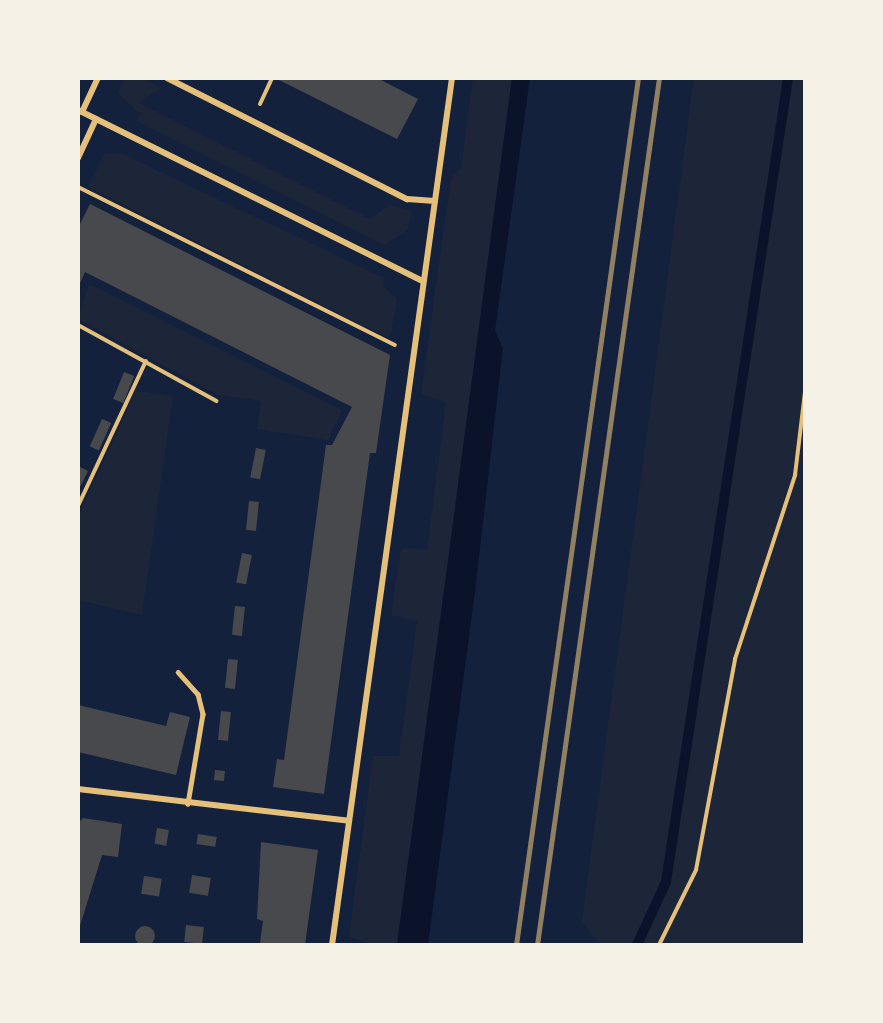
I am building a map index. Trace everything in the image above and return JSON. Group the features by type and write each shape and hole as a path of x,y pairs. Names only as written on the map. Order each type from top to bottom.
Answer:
{"street":[{"path":"98,78 80,111 422,281"},
{"path":"167,78 407,199 435,201"},
{"path":"332,945 422,281 452,78"},
{"path":"78,158 96,119"},
{"path":"78,789 188,804 349,820"}],"lane":[{"path":"178,672 198,694 202,714 188,804"}],"path":[{"path":"252,121 272,78"},
{"path":"78,187 412,354"},
{"path":"78,325 216,401"},
{"path":"78,506 146,361"},
{"path":"659,945 696,870 735,659 795,475 805,392"}],"shaded area":[{"path":"124,78 142,78 161,88 139,103 370,219 390,205 412,211 407,230 384,245 137,121 140,114 118,93"},
{"path":"473,78 512,78 397,945 375,945 349,937 373,756 399,756 417,621 391,615 401,548 427,550 446,402 421,394 451,178 461,168"},
{"path":"512,78 530,78 495,331 503,348 475,592 428,945 397,945"},
{"path":"694,78 805,78 805,945 600,945 582,921"},
{"path":"105,153 123,154 384,278 383,286 397,299 390,339 88,187"},
{"path":"89,284 342,410 328,440 257,429 261,401 218,395 78,319"},
{"path":"136,391 173,396 142,615 78,600 78,517"}],"building":[{"path":"275,78 377,78 418,99 397,139"},
{"path":"90,204 390,355 376,453 370,453 324,794 273,787 277,759 284,760 326,445 332,445 352,407 85,272 78,288 78,228"},
{"path":"124,372 134,376 123,403 113,399"},
{"path":"102,419 111,423 99,450 90,446"},
{"path":"256,448 266,450 260,479 250,477"},
{"path":"78,466 88,471 78,491"},
{"path":"249,501 259,502 256,531 246,530"},
{"path":"242,553 252,555 246,584 236,582"},
{"path":"235,606 245,607 242,636 232,635"},
{"path":"228,659 238,660 235,689 225,688"},
{"path":"78,705 166,726 170,712 190,717 176,775 78,752"},
{"path":"221,711 231,712 228,741 218,740"},
{"path":"215,770 225,771 224,781 214,780"},
{"path":"83,818 122,824 118,857 102,855 79,929 78,823"},
{"path":"157,828 169,830 166,846 154,844"},
{"path":"198,834 217,837 215,847 196,844"},
{"path":"261,842 318,850 305,945 254,945 260,943 263,921 257,919"},
{"path":"192,875 211,878 208,896 189,893"},
{"path":"144,876 162,879 159,897 141,894"},
{"path":"186,925 204,927 202,944 184,942"},
{"path":"145,926 152,929 155,936 152,943 145,946 138,943 135,936 138,929"}],"waterway":[{"path":"637,945 666,882 788,78"}],"railway":[{"path":"516,945 638,78"},
{"path":"537,945 659,78"}]}
